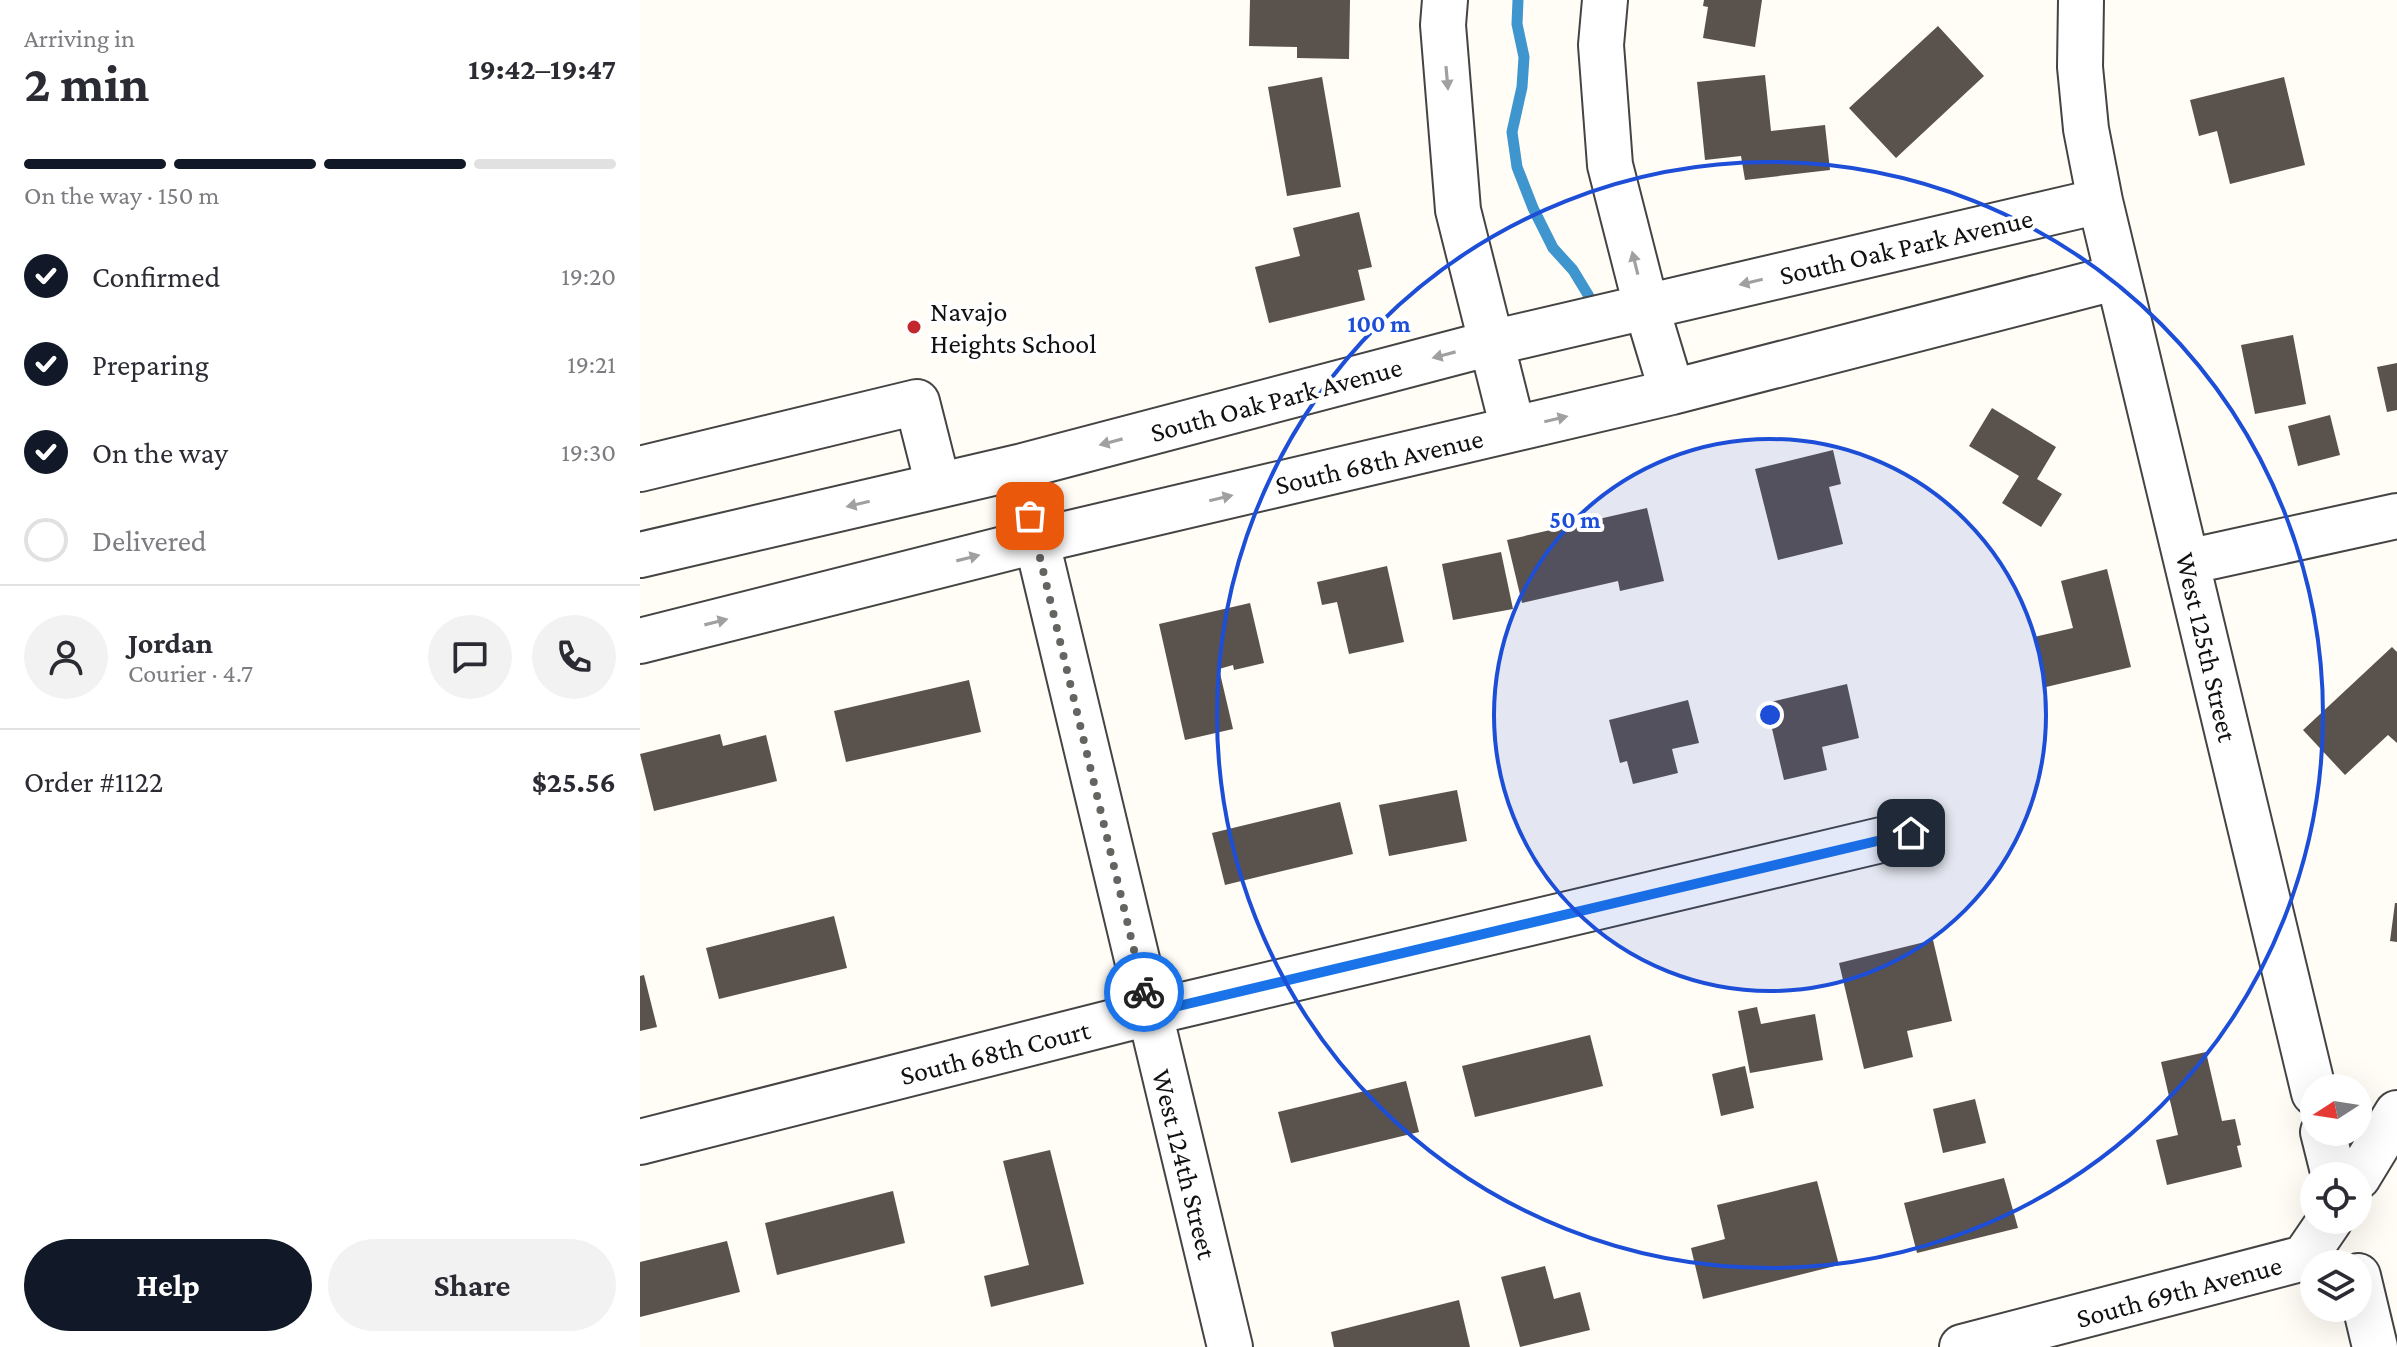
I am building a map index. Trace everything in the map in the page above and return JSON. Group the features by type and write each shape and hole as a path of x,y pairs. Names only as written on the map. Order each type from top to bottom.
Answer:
{"street":[{"path":"1445,0 1443,25 1458,210 1513,429"},
{"path":"1605,0 1601,45 1610,165 1646,306 1672,392"},
{"name":"West 125th Street","path":"2081,0 2080,67 2086,129 2100,201 2309,1074"},
{"name":"South Oak Park Avenue","path":"640,555 1019,467 1491,343 2100,201"},
{"name":"South 68th Avenue","path":"640,641 1036,541 1672,392 2118,277"},
{"path":"640,469 917,402 938,485"},
{"name":"West 124th Street","path":"1019,467 1230,1347"},
{"path":"2187,562 2397,516"},
{"name":"South 68th Court","path":"640,1142 1149,1013 1911,833"},
{"path":"2367,1162 2397,1113"},
{"name":"South 69th Avenue","path":"1962,1347 2304,1258 2320,1234"},
{"path":"2369,1322 2375,1347"}],"building":[{"path":"1250,0 1350,0 1349,59 1297,58 1297,47 1249,46"},
{"path":"1704,0 1762,0 1755,47 1703,38 1708,7 1703,6"},
{"path":"1938,26 1984,76 1896,158 1849,108"},
{"path":"1765,75 1771,131 1825,125 1830,170 1745,180 1741,156 1705,160 1697,82"},
{"path":"1322,77 1341,187 1287,196 1268,87"},
{"path":"2284,77 2305,165 2230,184 2217,131 2199,136 2190,100"},
{"path":"1359,212 1372,267 1358,270 1365,300 1269,323 1255,267 1300,256 1293,228"},
{"path":"2293,335 2306,404 2255,414 2241,345"},
{"path":"2397,363 2397,410 2387,412 2377,367"},
{"path":"1992,408 2056,447 2037,479 2062,494 2041,527 2002,503 2019,476 1969,446"},
{"path":"2330,415 2340,455 2298,466 2288,426"},
{"path":"1833,450 1841,484 1829,487 1843,544 1778,560 1755,469"},
{"path":"1647,508 1664,581 1620,591 1618,581 1522,603 1507,540"},
{"path":"1501,552 1513,609 1453,620 1442,564"},
{"path":"1387,566 1404,642 1349,654 1337,602 1322,605 1317,582"},
{"path":"2107,569 2131,667 2046,687 2034,637 2073,628 2061,581"},
{"path":"1250,603 1264,663 1234,670 1233,665 1219,669 1233,729 1185,740 1159,624"},
{"path":"2392,647 2397,652 2397,743 2388,735 2345,775 2303,730"},
{"path":"969,680 981,732 846,762 834,711"},
{"path":"1847,684 1859,738 1822,747 1827,770 1784,780 1766,703"},
{"path":"1688,700 1699,743 1672,749 1678,773 1633,784 1627,761 1620,763 1609,720"},
{"path":"720,734 723,746 766,735 777,781 654,811 640,754"},
{"path":"1457,790 1467,841 1389,856 1379,805"},
{"path":"1340,802 1353,854 1225,885 1212,833"},
{"path":"2397,903 2397,942 2390,941"},
{"path":"834,916 847,968 719,999 706,948"},
{"path":"1933,940 1952,1021 1907,1031 1913,1057 1864,1069 1839,963"},
{"path":"644,975 657,1027 640,1031 640,976"},
{"path":"1757,1007 1761,1024 1815,1014 1823,1060 1750,1073 1738,1011"},
{"path":"1590,1035 1603,1086 1475,1117 1462,1066"},
{"path":"2206,1052 2222,1121 2235,1119 2242,1167 2167,1185 2156,1140 2178,1135 2161,1062"},
{"path":"1745,1066 1754,1108 1721,1116 1712,1074"},
{"path":"1406,1081 1419,1132 1291,1163 1278,1112"},
{"path":"1975,1099 1986,1143 1943,1153 1933,1109"},
{"path":"1050,1150 1084,1284 991,1307 984,1276 1029,1265 1003,1161"},
{"path":"2004,1178 2018,1228 1917,1253 1904,1203"},
{"path":"1817,1181 1839,1265 1703,1299 1691,1248 1725,1239 1717,1205"},
{"path":"893,1191 905,1243 777,1275 765,1223"},
{"path":"727,1241 740,1292 640,1317 640,1262"},
{"path":"1545,1266 1554,1299 1580,1292 1590,1330 1520,1347 1501,1277"},
{"path":"1459,1300 1470,1347 1334,1347 1331,1332"}],"waterway":[{"path":"1518,0 1517,24 1524,57 1522,87 1512,132 1517,167 1553,248 1573,270 1590,298"}],"way so far":[{"path":"1030,516 1144,992"}],"place":[{"name":"Navajo Heights School","path":"914,327"}],"route":[{"path":"1144,992 1149,1013 1911,833"}]}
